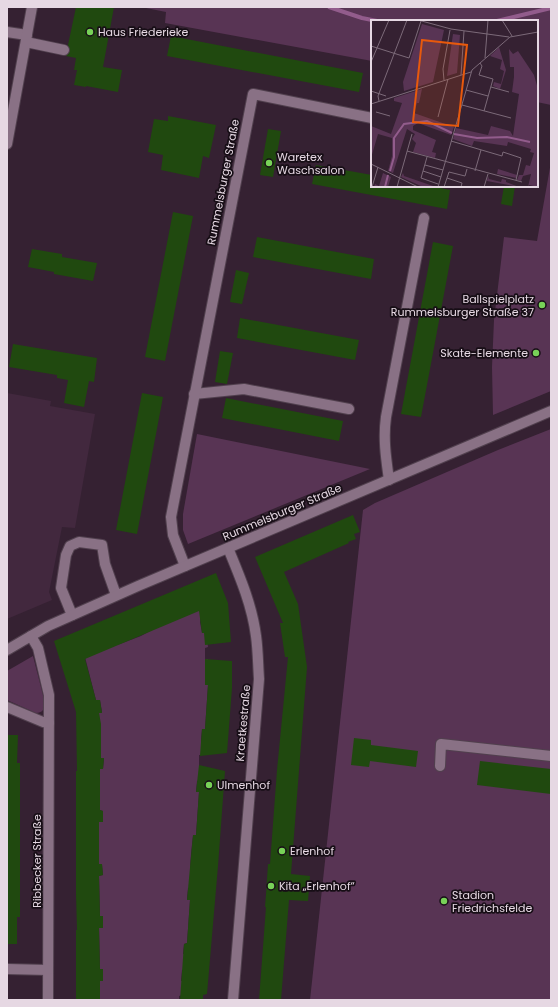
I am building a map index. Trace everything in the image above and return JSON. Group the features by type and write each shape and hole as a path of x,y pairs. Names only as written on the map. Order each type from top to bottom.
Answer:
{"street":[{"path":"7,144 32,7"},
{"path":"7,32 64,50"},
{"name":"Rummelsburger Straße","path":"185,566 173,535 171,517 252,94 371,118"},
{"path":"389,480 386,465 384,430 424,218"},
{"path":"194,394 244,389 349,409"},
{"name":"Rummelsburger Straße","path":"7,650 72,615 116,595 551,411"},
{"path":"72,615 61,588 66,555 70,546 79,542 102,545 106,564 116,595"},
{"name":"Kraetkestraße","path":"228,548 247,594 253,619 259,680 233,1000"},
{"name":"Ribbecker Straße","path":"31,636 38,648 49,695 48,1000"},
{"path":"7,707 42,722 49,723"},
{"path":"440,766 441,744 551,756"},
{"path":"7,970 48,970"}],"shaded area":[{"path":"141,7 551,7 551,105 538,102 538,20 371,20 371,61 165,23 166,12"},
{"path":"551,162 551,391 493,415 492,367 494,320 504,237 537,241"},
{"path":"7,393 51,401 50,406 95,414 75,528 62,527 49,592 52,600 7,619"},
{"path":"551,429 551,1000 310,1000 363,510 375,503 498,450"},
{"path":"197,434 370,469 188,544 183,530 183,514"},
{"path":"202,603 200,622 202,633 206,633 208,647 205,648 205,659 208,659 208,673 205,685 208,685 205,729 202,729 201,740 203,755 199,755 199,766 202,767 200,780 197,781 196,792 199,792 196,835 193,836 191,855 191,888 188,888 187,899 190,900 187,943 184,944 183,954 186,955 185,969 182,970 181,981 184,981 183,995 179,996 179,1000 100,1000 100,981 103,981 103,969 100,969 99,928 103,928 100,916 99,876 103,875 102,865 99,864 99,822 103,822 103,811 100,810 100,769 103,769 104,759 101,758 99,713 102,712 100,700 96,700 84,653 120,644 141,636"},
{"path":"33,656 45,703 43,710 36,713 7,700 7,671"}],"building":[{"name":"Haus Friederieke","path":"76,7 114,7 103,67 122,70 118,92 74,85 77,70 74,70 76,58 66,56 70,51 68,45"},
{"path":"171,36 363,73 359,92 167,56"},
{"path":"168,116 216,125 209,158 203,156 199,178 161,170 163,155 148,152 154,119 168,121"},
{"name":"Waretex Waschsalon","path":"268,129 281,131 273,177 260,175"},
{"path":"316,165 371,175 371,187 436,187 450,190 447,209 312,184"},
{"path":"504,187 515,187 512,206 501,204"},
{"path":"173,212 193,216 165,361 145,357"},
{"path":"257,237 374,259 371,279 253,257"},
{"path":"433,242 453,246 421,417 401,414"},
{"path":"32,249 62,254 62,257 97,263 93,281 54,274 54,272 28,267"},
{"path":"236,270 249,273 242,304 230,302"},
{"path":"240,318 359,340 355,360 237,338"},
{"path":"13,344 97,358 94,382 89,381 84,407 64,403 68,380 57,378 57,375 9,367"},
{"path":"220,351 233,353 227,384 215,382"},
{"path":"142,393 163,397 137,534 116,530"},
{"path":"226,398 343,421 339,441 222,418"},
{"path":"353,515 360,532 354,534 356,539 284,572 298,604 307,667 291,874 310,876 308,901 289,900 281,1000 259,1000 268,864 270,864 288,657 285,657 280,623 283,623 255,557"},
{"name":"Ulmenhof","path":"216,573 228,603 231,642 205,645 199,611 85,659 96,700 100,700 102,713 99,713 101,724 101,758 104,758 103,769 100,769 100,810 103,811 103,822 99,822 99,864 102,864 103,875 99,876 100,916 103,916 103,928 99,928 100,969 103,969 103,981 100,981 100,1000 76,1000 76,712 54,641"},
{"path":"205,659 232,661 232,688 227,753 200,756 202,729 205,729 208,685 205,685"},
{"path":"7,735 18,735 17,763 20,763 20,917 17,917 17,944 7,944"},
{"path":"354,738 371,740 371,745 418,751 416,767 370,761 369,767 351,765"},
{"path":"480,761 551,769 551,794 477,785"},
{"path":"199,765 225,771 218,866 207,994 203,995 203,1000 180,1000 184,944 187,943 190,900 187,900 193,835 196,835 199,792 196,792"}],"waterway":[{"path":"329,7 372,20"},
{"path":"501,20 551,8"}],"place":[{"name":"Haus Friederieke","path":"90,32"},
{"name":"Waretex Waschsalon","path":"269,163"},
{"name":"Ballspielplatz Rummelsburger Straße 37","path":"542,305"},
{"name":"Skate-Elemente","path":"536,353"},
{"name":"Ulmenhof","path":"209,785"},
{"name":"Erlenhof","path":"282,851"},
{"name":"Kita „Erlenhof“","path":"271,886"},
{"name":"Stadion Friedrichsfelde","path":"444,901"}]}
